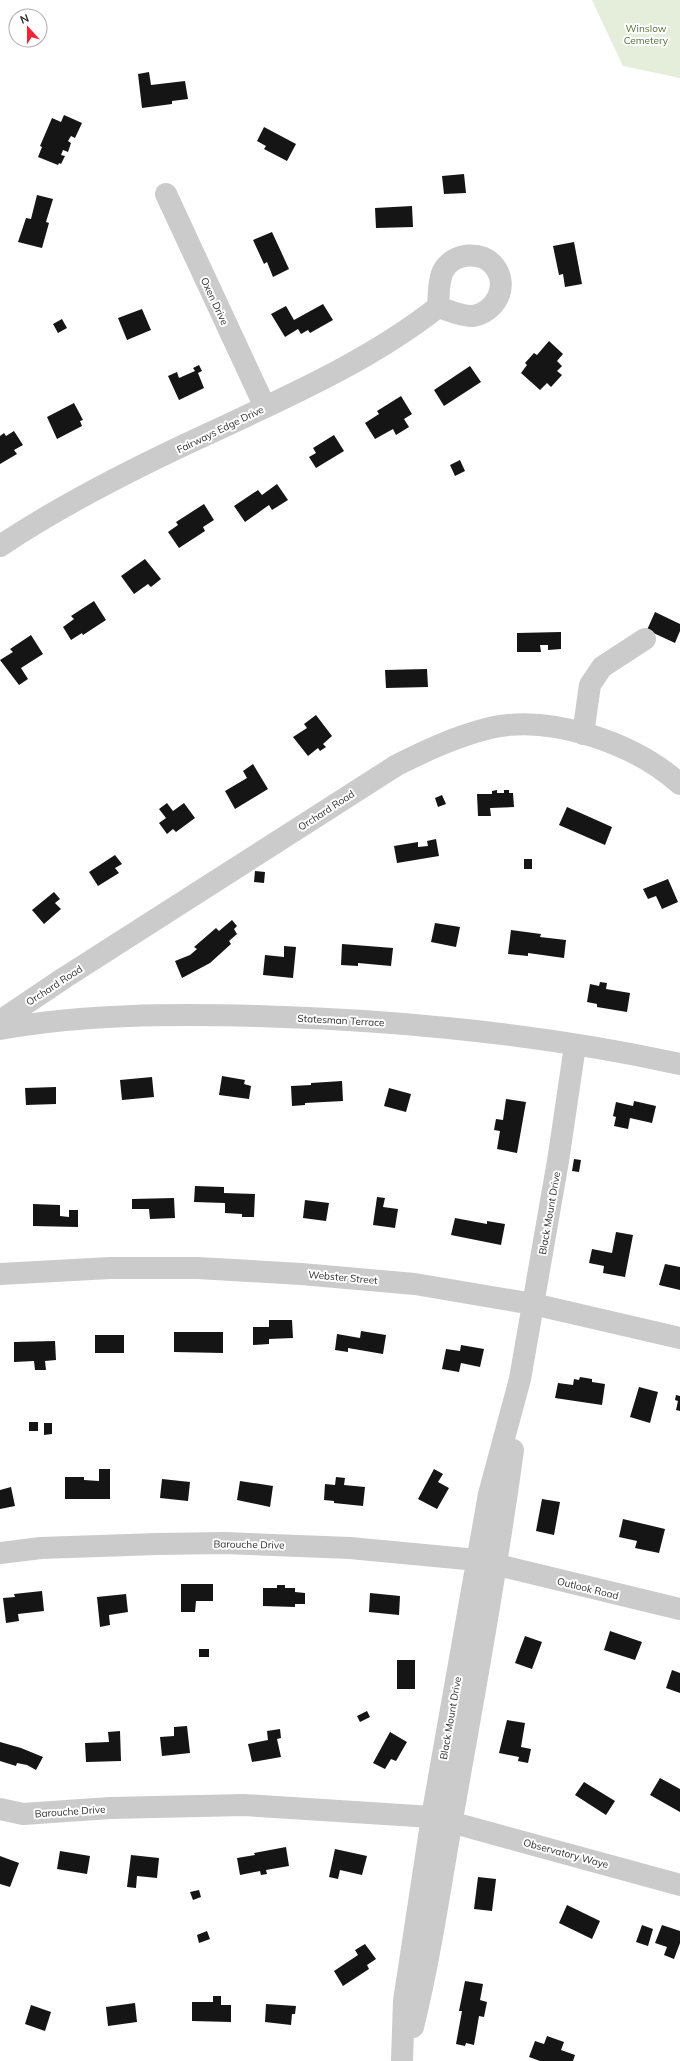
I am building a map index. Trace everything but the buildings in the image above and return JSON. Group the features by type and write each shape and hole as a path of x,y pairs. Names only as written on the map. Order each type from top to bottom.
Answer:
{"street":[{"name":"Oxen Drive","path":"166,194 266,407"},
{"name":"Fairways Edge Drive","path":"0,546 80,497 324,378 402,333 438,307"},
{"path":"583,734 590,685 602,667 644,639"},
{"name":"Orchard Road","path":"0,1021 64,978 404,761 450,741 491,728 510,726 540,726 583,734 601,738 622,746 654,764 680,784"},
{"name":"Statesman Terrace","path":"0,1029 26,1024 164,1014 296,1018 424,1026 575,1046 680,1064"},
{"name":"Black Mount Drive","path":"402,2061 404,2001 442,1820 487,1563 489,1494 520,1379 558,1161 575,1046"},
{"name":"Webster Street","path":"0,1274 110,1268 198,1268 301,1274 415,1284 533,1304 680,1338"},
{"name":"Barouche Drive","path":"0,1553 41,1548 87,1545 224,1543 342,1548 487,1563"},
{"name":"Outlook Road","path":"487,1563 680,1609"},
{"name":"Barouche Drive","path":"0,1809 29,1814 110,1808 244,1805 442,1820"},
{"name":"Black Mount Drive","path":"406,2061 423,1987 442,1820"},
{"name":"Observatory Waye","path":"442,1820 680,1885"}],"green space":[{"name":"Winslow Cemetery","path":"592,0 680,0 680,78 623,66"}]}
